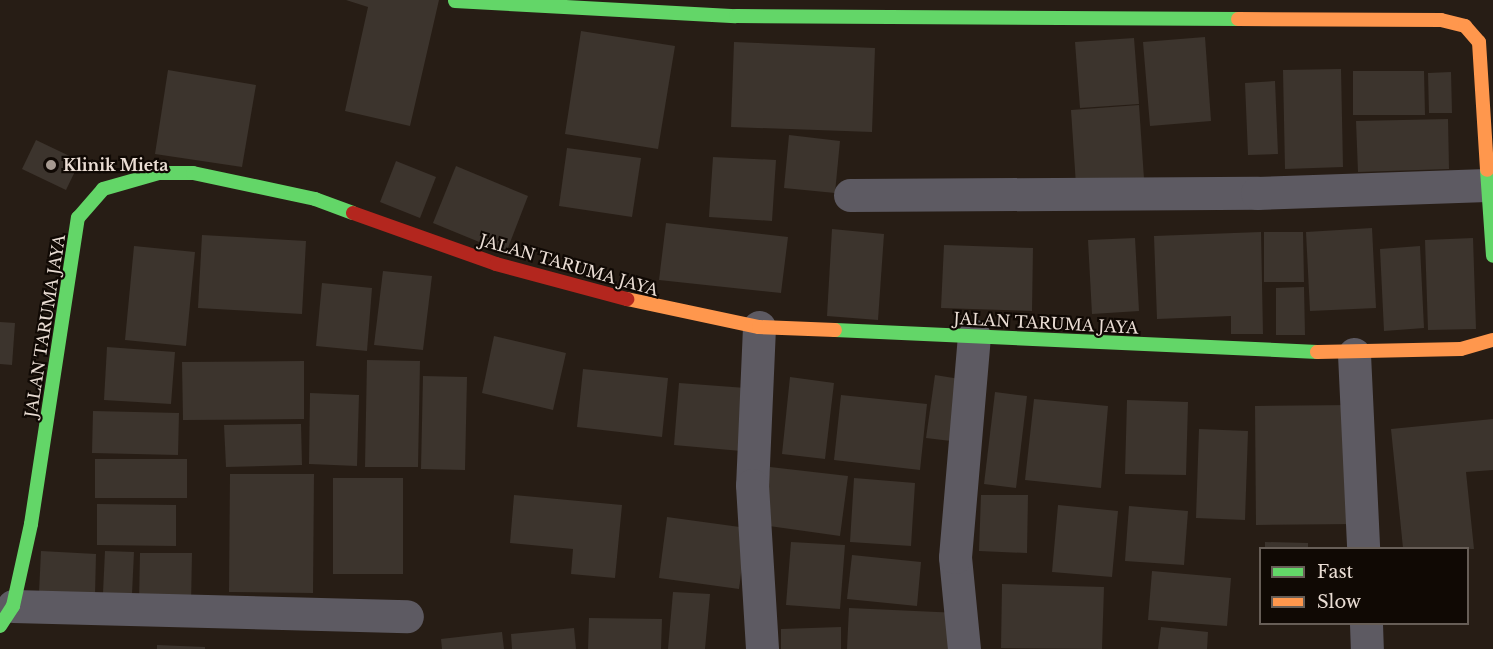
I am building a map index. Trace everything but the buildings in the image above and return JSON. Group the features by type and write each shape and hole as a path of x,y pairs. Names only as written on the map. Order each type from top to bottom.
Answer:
{"main road":[{"path":"455,1 736,16 1441,20 1465,26 1479,42 1493,256"},
{"name":"JALAN TARUMA JAYA","path":"6,616 31,524 78,218 103,189 159,173 193,173 315,199 496,264 667,310 759,327 1354,354 1461,349 1493,340"}],"street":[{"path":"850,195 1257,193 1487,185"},
{"path":"759,327 752,485 762,649"},
{"path":"964,649 955,557 974,336"},
{"path":"1354,354 1363,547"},
{"path":"6,616 407,616"},
{"path":"1366,625 1367,649"}],"traffic: fast":[{"path":"455,1 736,16 1238,19"},
{"path":"1487,170 1493,256"},
{"path":"0,626 13,606 31,524 78,218 103,189 159,173 193,173 315,199 353,213"},
{"path":"835,330 1317,352"}],"traffic: slow":[{"path":"1238,19 1441,20 1465,26 1479,42 1487,170"},
{"path":"627,299 759,327 835,330"},
{"path":"1317,352 1461,349 1493,340"}],"traffic: jam":[{"path":"353,213 496,264 627,299"}],"place":[{"name":"Klinik Mieta","path":"51,165"}]}
